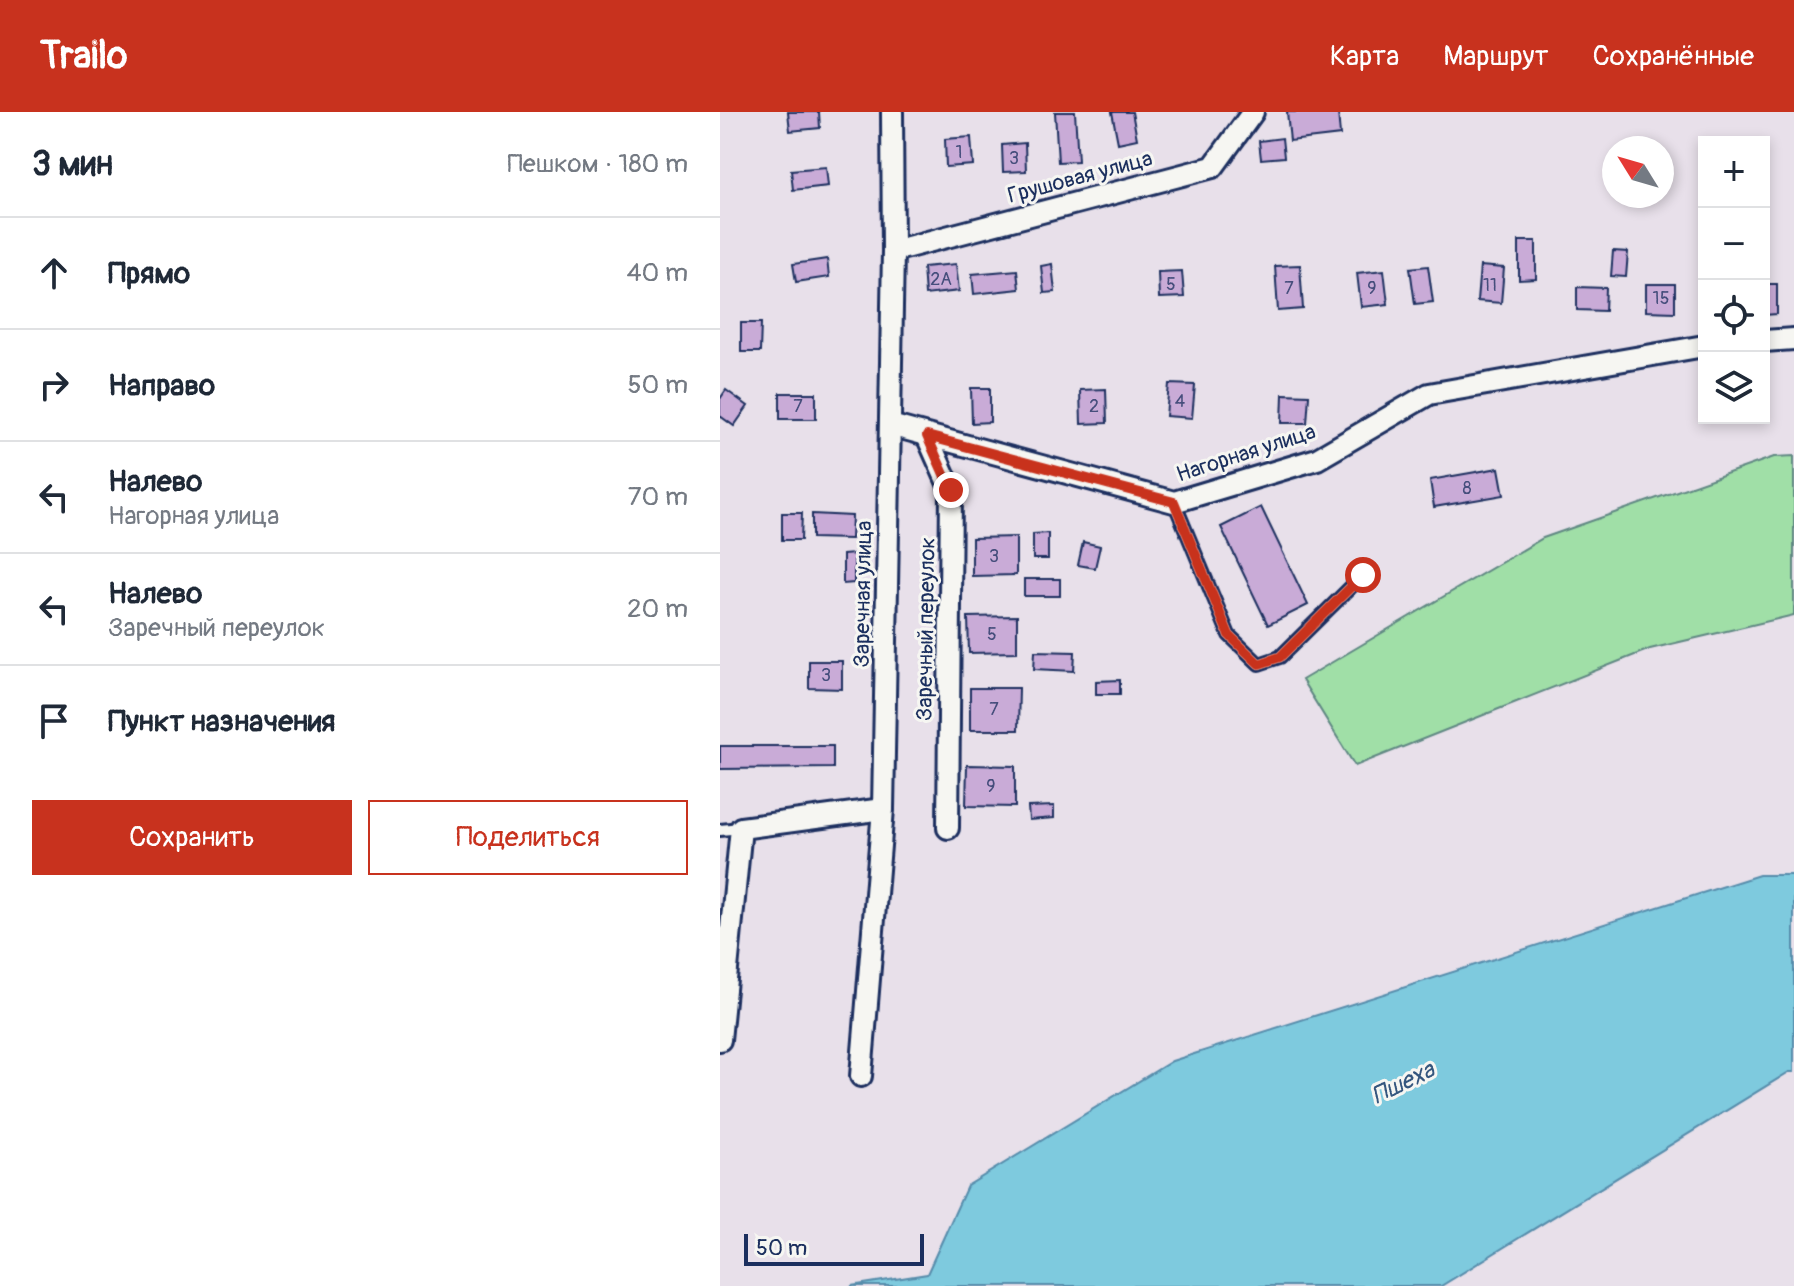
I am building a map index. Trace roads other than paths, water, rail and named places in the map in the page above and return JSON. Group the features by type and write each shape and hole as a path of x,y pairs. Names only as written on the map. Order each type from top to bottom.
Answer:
{"street":[{"name":"Заречная улица","path":"861,1076 883,809 893,251 892,112"},
{"name":"Грушовая улица","path":"893,251 1213,167 1253,112"},
{"path":"1770,341 1794,339"},
{"name":"Нагорная улица","path":"890,425 1174,502 1317,459 1429,394 1698,347"},
{"name":"Заречный переулок","path":"927,436 951,490 948,828"},
{"path":"720,1040 730,829 883,809"}],"lane":[{"path":"1174,502 1229,635 1259,664 1280,657 1363,575"}],"water":[{"name":"Пшеха","path":"1759,875 1794,875 1794,1072 1789,1072 1441,1286 851,1286 927,1274 967,1186 1172,1061"}]}
